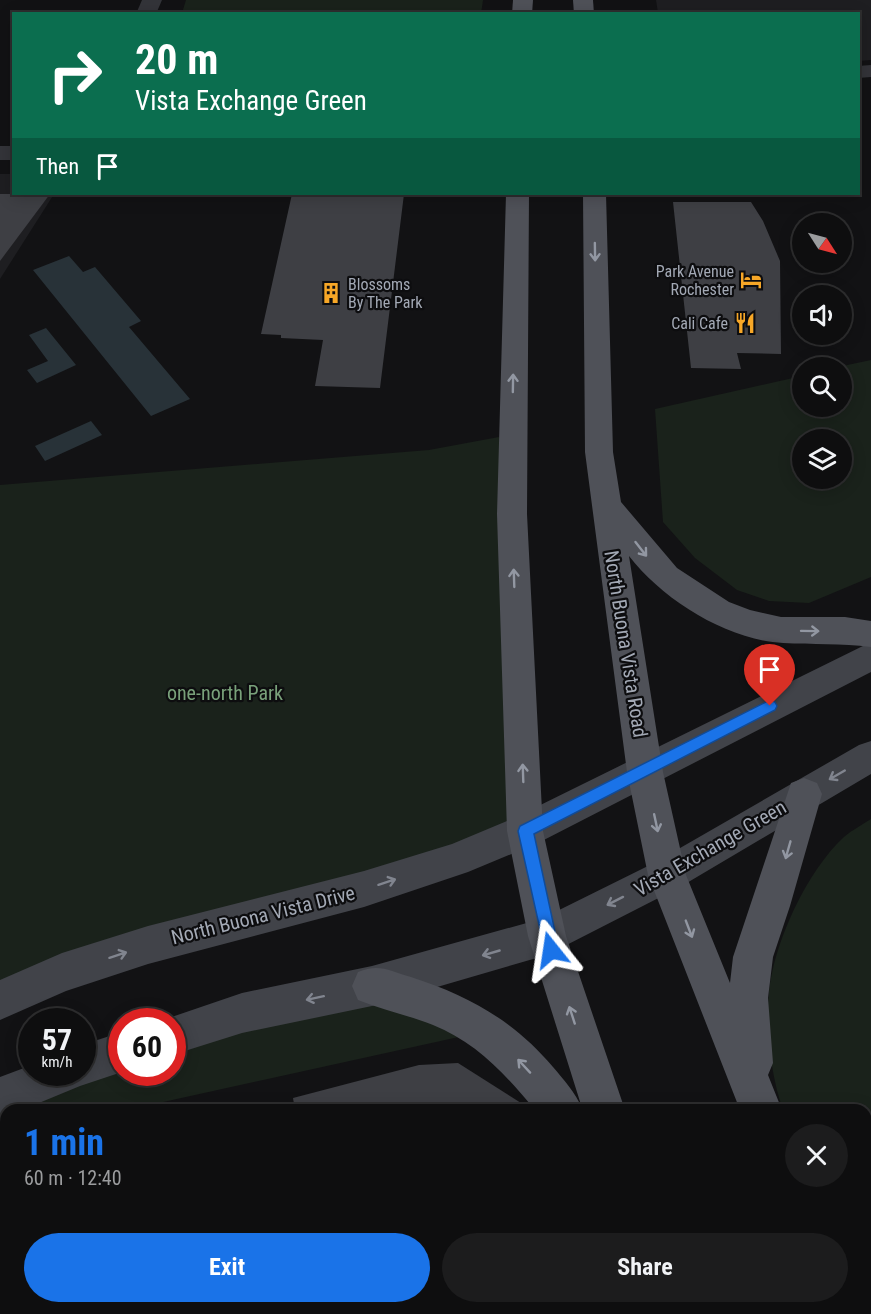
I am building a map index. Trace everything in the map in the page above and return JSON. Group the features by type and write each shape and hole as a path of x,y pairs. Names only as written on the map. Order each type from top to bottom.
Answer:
{"main road":[{"path":"517,195 512,514 525,831 547,936 602,1104"},
{"name":"North Buona Vista Road","path":"594,195 599,452 645,772 667,874 758,1103"},
{"path":"605,502 649,559 666,577 718,610 746,622 781,630 845,630 871,634"},
{"path":"758,1103 748,998 753,957 771,906 804,794"},
{"path":"372,986 428,1003 457,1015 486,1031 511,1052 557,1104"}],"street":[{"path":"525,831 871,656"},
{"name":"Vista Exchange Green","path":"547,936 667,874 871,756"},
{"name":"North Buona Vista Drive","path":"0,1000 62,973 148,945 364,889 455,860 525,831"},
{"path":"186,1031 242,1013 372,986 547,936"},
{"path":"0,1098 30,1086"}],"shaded area":[{"path":"656,0 871,0 871,60 860,61 860,12 658,12"},
{"path":"0,174 12,174 12,195 53,195 0,279"},
{"path":"69,256 83,272 95,267 141,321 129,327 190,399 151,416 33,270"},
{"path":"46,328 76,365 37,383 27,370 48,361 29,335"},
{"path":"91,421 102,435 45,461 35,446"}],"green space":[{"path":"186,0 483,0 481,12 182,12"},
{"path":"871,360 871,577 809,603 769,601 737,590 695,558 663,522 655,409 792,378 792,417 852,417 852,364"},
{"name":"one-north Park","path":"499,437 525,831 0,1000 0,485 429,450"},
{"path":"871,819 871,1104 781,1104 770,1052 768,1006 772,972 785,930 805,888 830,851"},
{"path":"342,993 486,1031 154,1104 0,1104 0,1098 38,1086 96,1086 96,1065 108,1059 108,1086 186,1086 186,1032"}],"building":[{"path":"0,194 49,195 0,261"},
{"name":"Blossoms By The Park","path":"292,195 404,195 380,388 315,386 323,340 281,338 281,335 261,334"},
{"path":"673,202 751,202 763,221 780,261 781,354 737,353 741,369 691,368"},
{"path":"458,1063 523,1104 294,1104 293,1098 419,1065"}],"place":[{"name":"Park Avenue Rochester","path":"751,280"},
{"name":"Blossoms By The Park","path":"331,293"},
{"name":"Cali Cafe","path":"745,323"}],"route":[{"path":"551,950 525,831 645,772 690,746 770,706"}]}
